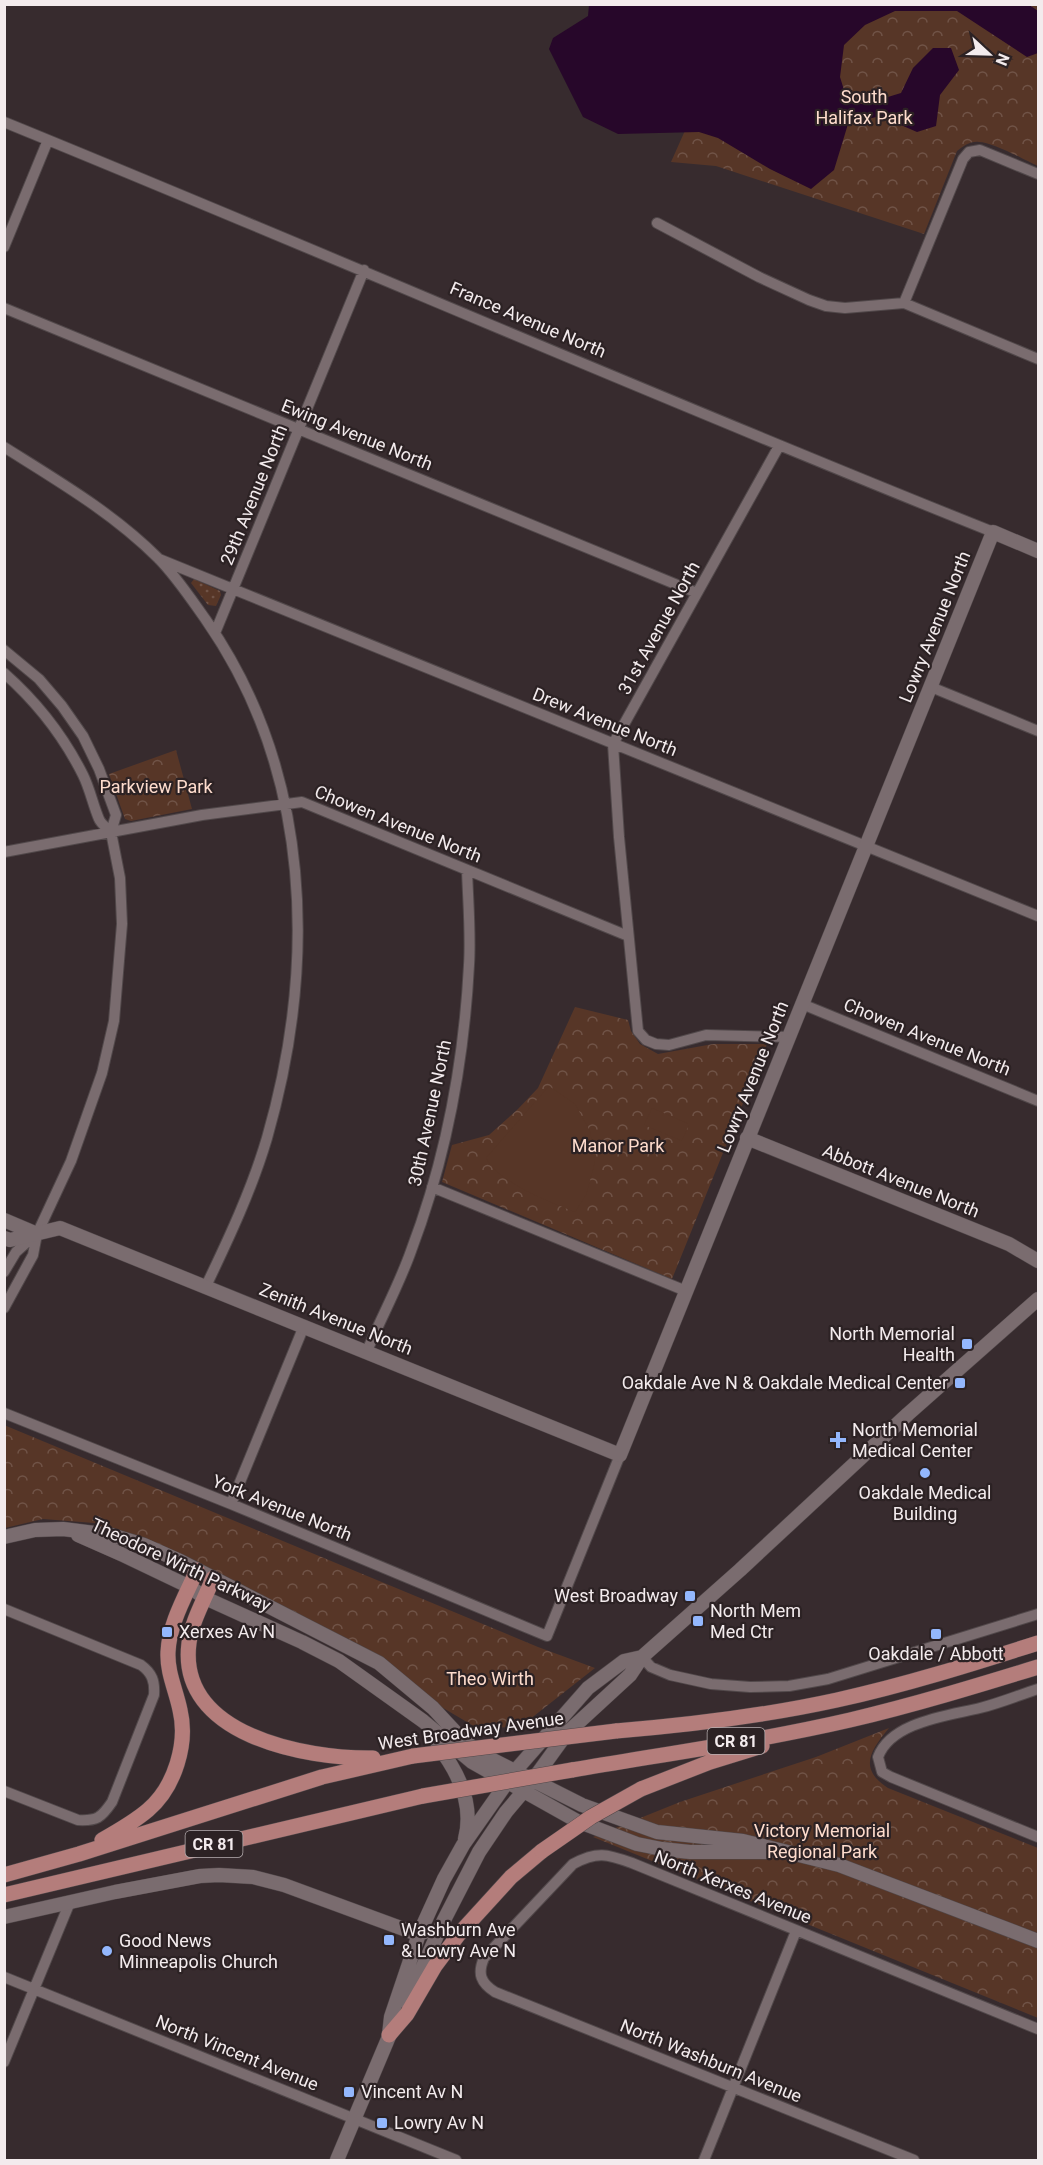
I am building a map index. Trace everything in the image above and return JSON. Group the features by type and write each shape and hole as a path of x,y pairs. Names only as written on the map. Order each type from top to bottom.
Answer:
{"main road":[{"path":"79,1854 144,1813 158,1800 168,1784 181,1749 183,1729 180,1708 171,1679 168,1649 172,1629 197,1570"},
{"path":"213,1578 193,1626 189,1644 191,1675 204,1700 223,1720 233,1728 257,1738 301,1751 340,1758 397,1758"},
{"name":"West Broadway Avenue","path":"4,1875 79,1854 322,1777 397,1758 763,1714 835,1700 1038,1643"},
{"name":"CR 81","path":"4,1895 423,1796 807,1729 899,1708 1038,1666"},
{"path":"389,2035 407,2014 435,1966 459,1934 511,1877 542,1851 591,1817 641,1789 749,1748 804,1736 852,1719"}],"street":[{"name":"France Avenue North","path":"4,122 364,270 779,446 1038,551"},
{"path":"4,247 48,140"},
{"path":"904,303 963,159 969,152 980,150 1038,174"},
{"path":"657,223 759,277 826,306 855,308 904,303 1038,359"},
{"name":"29th Avenue North","path":"215,633 364,270"},
{"name":"Ewing Avenue North","path":"4,308 697,593"},
{"name":"31st Avenue North","path":"613,744 779,446"},
{"path":"4,447 76,493 109,517 158,559 215,633 245,686 262,724 285,803 296,864 296,974 290,1030 281,1085 267,1139 248,1193 206,1286"},
{"name":"Lowry Avenue North","path":"547,1636 993,532"},
{"name":"Drew Avenue North","path":"158,559 1038,916"},
{"path":"4,650 39,679 62,706 82,736 99,769 116,815 111,832 120,878 122,924 114,1021 102,1072 71,1161 37,1234 33,1255 4,1308"},
{"path":"4,673 28,694 69,748 84,778 99,820 111,832"},
{"path":"931,687 1038,731"},
{"path":"613,744 638,1031 646,1040 669,1046 706,1035 789,1036"},
{"name":"Chowen Avenue North","path":"4,852 202,815 302,802 628,936"},
{"name":"30th Avenue North","path":"367,1351 411,1252 447,1130 459,1063 470,963 467,870"},
{"name":"Chowen Avenue North","path":"802,1004 1038,1101"},
{"name":"Abbott Avenue North","path":"747,1138 1009,1244 1038,1261"},
{"path":"432,1187 686,1291"},
{"path":"4,1220 37,1234"},
{"name":"Zenith Avenue North","path":"4,1238 10,1240 60,1228 620,1455"},
{"path":"4,1272 16,1252 37,1234"},
{"path":"337,2160 389,2035 479,1852 506,1812 533,1780 567,1733 630,1675 642,1657 748,1563 908,1414 1038,1299"},
{"path":"231,1504 304,1326"},
{"name":"York Avenue North","path":"4,1413 231,1504 547,1636"},
{"name":"Theodore Wirth Parkway","path":"4,1537 35,1530 63,1529 111,1534 180,1561 379,1663 434,1708 459,1736 511,1777 522,1792 577,1821 637,1844 690,1852 782,1852"},
{"name":"Theodore Wirth Parkway","path":"63,1529 121,1554 190,1587 205,1598 339,1661 423,1721 472,1762 511,1777"},
{"path":"4,1609 141,1665 150,1672 154,1685 154,1695 112,1802 103,1816 90,1821 78,1820 4,1791"},
{"path":"642,1657 651,1667 670,1675 711,1684 750,1687 789,1686 828,1679 1038,1614"},
{"path":"389,2035 391,2017 419,1934 444,1879 463,1845 511,1777 588,1688 624,1661 642,1657"},
{"path":"1038,1689 982,1707 934,1718 900,1731 885,1744 878,1757 882,1772 891,1777 1038,1837"},
{"path":"407,1711 449,1761 466,1798 469,1816 463,1845"},
{"path":"511,1777 533,1780 582,1805 657,1832 743,1841 860,1871 1038,1941"},
{"name":"North Xerxes Avenue","path":"495,1992 485,1985 479,1975 479,1967 484,1958 573,1864 587,1856 600,1854 613,1856 1038,2029"},
{"path":"4,1917 200,1876 219,1875 254,1877 284,1885 419,1934 444,1920"},
{"path":"4,2062 70,1902"},
{"path":"704,2160 796,1931"},
{"name":"North Vincent Avenue","path":"4,1977 456,2160"},
{"name":"North Washburn Avenue","path":"495,1992 914,2160"}],"green space":[{"name":"South Halifax Park","path":"741,5 1038,5 1038,166 985,143 973,142 965,146 957,151 924,234 716,166 671,162"},
{"path":"194,579 220,591 221,595 216,606 208,605 191,583"},
{"name":"Parkview Park","path":"176,750 192,809 131,821 125,819 109,774"},
{"name":"Manor Park","path":"575,1007 628,1020 631,1031 640,1044 658,1054 713,1044 767,1044 672,1279 442,1182 452,1145 489,1135 538,1088"},
{"path":"549,1086 575,1104 590,1131 595,1162 586,1195 575,1212 513,1183 502,1176 486,1158"},
{"path":"652,1108 689,1124 682,1141 644,1125"},
{"name":"Theo Wirth","path":"4,1425 538,1647 595,1668 520,1727 477,1728 191,1559 144,1545 94,1523 43,1519 5,1528"},
{"name":"Victory Memorial Regional Park","path":"889,1728 876,1745 870,1760 873,1774 879,1781 888,1788 1038,1848 1038,2018 593,1837 680,1802 816,1757"}],"shaded area":[{"path":"1028,4 1038,11 1038,53 1027,57 957,11 895,11 865,25 844,45 840,77 848,103 865,104 901,93 913,68 933,48 951,48 959,70 940,95 936,126 917,132 876,117 848,124 834,170 811,189 770,169 718,138 699,132 618,134 583,117 549,49 553,38 588,16 589,5"}],"place":[{"name":"North Memorial Health","path":"967,1344"},
{"name":"Oakdale Ave N & Oakdale Medical Center","path":"960,1383"},
{"name":"North Memorial Medical Center","path":"838,1440"},
{"name":"Oakdale Medical Building","path":"925,1473"},
{"name":"West Broadway","path":"690,1596"},
{"name":"North Mem Med Ctr","path":"698,1621"},
{"name":"Xerxes Av N","path":"167,1632"},
{"name":"Oakdale / Abbott","path":"936,1634"},
{"name":"Washburn Ave & Lowry Ave N","path":"389,1940"},
{"name":"Good News Minneapolis Church","path":"107,1951"},
{"name":"Vincent Av N","path":"349,2092"},
{"name":"Lowry Av N","path":"382,2123"}]}
